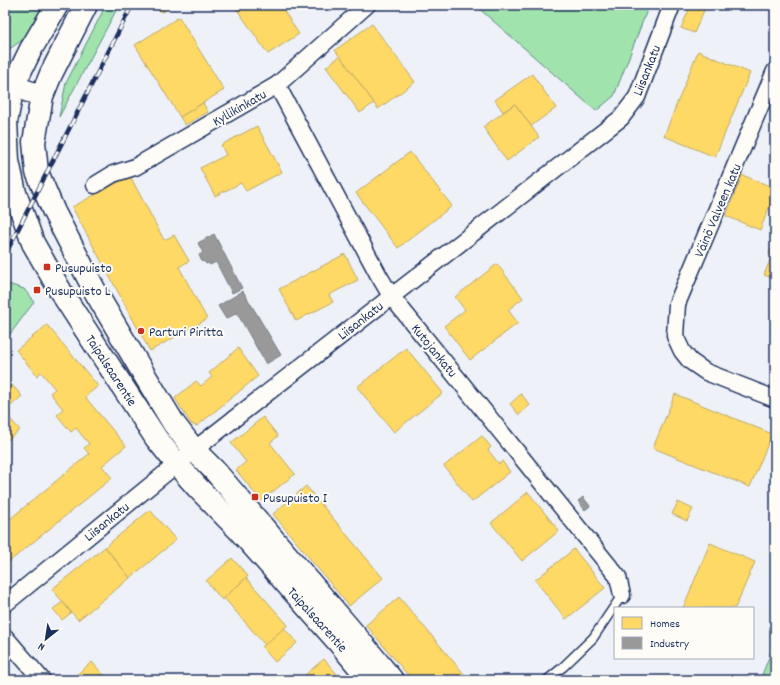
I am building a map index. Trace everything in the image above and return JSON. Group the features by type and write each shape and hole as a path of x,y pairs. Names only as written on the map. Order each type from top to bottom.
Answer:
{"main road":[{"name":"Taipalsaarentie","path":"57,5 9,84 6,122 8,161 15,193 33,243 61,292 156,438 197,487 248,540 341,644 370,680"},
{"name":"Taipalsaarentie","path":"86,5 51,74 42,96 34,142 37,172 54,212 96,293 138,366 174,424 194,450 215,471 360,640 392,680"}],"street":[{"name":"Kyllikinkatu","path":"95,185 113,174 135,167 277,85 367,5"},
{"name":"Liisankatu","path":"5,604 176,463 621,118 636,97 672,5"},
{"name":"Väinö Valveen katu","path":"775,71 677,304 675,336 682,351 690,362 706,372 775,399"},
{"path":"9,84 42,96"},
{"name":"Kutojankatu","path":"277,85 391,296 618,577 622,595"},
{"path":"5,637 42,680"}],"lane":[{"path":"547,680 593,638 622,595"}],"green space":[{"path":"5,5 47,5 28,36 8,50 5,50"},
{"path":"106,5 119,5 59,117 66,83"},
{"path":"475,5 649,5 614,96 596,111"},
{"path":"5,283 24,289 34,302 5,341"},
{"path":"773,647 775,648 775,680 760,680"}],"building: Homes":[{"path":"159,5 166,5 164,12 158,10"},
{"path":"234,5 280,5 299,34 268,54"},
{"path":"691,5 698,5 705,8 694,33 681,28"},
{"path":"179,17 224,90 180,117 135,45"},
{"path":"372,24 415,82 378,109 335,50"},
{"path":"698,51 750,73 715,157 664,136"},
{"path":"340,56 374,103 360,113 326,67"},
{"path":"532,74 556,108 531,126 515,104 503,112 495,100"},
{"path":"203,103 208,112 185,125 180,117"},
{"path":"515,104 539,137 507,161 483,127"},
{"path":"257,126 282,172 246,191 241,183 215,196 200,168 226,155 221,145"},
{"path":"410,152 452,206 398,248 356,193"},
{"path":"742,175 775,188 775,193 760,230 726,216"},
{"path":"130,176 164,240 174,235 189,261 179,267 207,319 150,351 72,207"},
{"path":"775,240 775,279 764,275 772,255 769,254"},
{"path":"345,254 358,280 329,295 333,302 296,321 279,289"},
{"path":"497,264 523,298 508,310 518,323 470,360 444,326 465,310 455,297"},
{"path":"47,325 98,386 85,397 126,446 102,466 112,478 5,565 5,523 89,454 84,448 89,444 76,428 71,432 57,415 63,409 50,393 55,389 41,372 37,376 16,350"},
{"path":"238,348 258,376 197,426 191,424 175,398 196,381 201,386 212,377 209,373"},
{"path":"406,348 443,393 394,432 357,387"},
{"path":"12,385 22,396 5,411 5,391"},
{"path":"521,394 530,405 519,415 510,404"},
{"path":"675,394 772,434 750,487 653,448"},
{"path":"5,413 20,430 8,440 5,437"},
{"path":"263,417 278,436 270,443 295,474 261,501 236,470 246,462 231,443"},
{"path":"482,436 491,447 488,450 499,464 502,461 510,472 472,502 444,466"},
{"path":"306,486 383,578 349,606 273,514"},
{"path":"528,492 559,531 522,561 491,523"},
{"path":"678,502 693,509 687,521 672,514"},
{"path":"150,510 176,540 130,578 105,547"},
{"path":"710,543 755,562 735,607 683,607"},
{"path":"105,547 130,578 78,620 52,589"},
{"path":"574,549 605,588 566,619 535,580"},
{"path":"232,558 248,576 222,600 206,581"},
{"path":"246,578 288,625 265,645 224,598"},
{"path":"399,597 469,680 412,680 366,625"},
{"path":"63,602 71,613 62,620 53,609"},
{"path":"284,628 297,643 275,662 262,647"},
{"path":"324,659 342,680 299,680"},
{"path":"92,662 108,680 70,680"}],"building: Industry":[{"path":"214,234 242,288 232,293 216,262 210,265 208,263 206,264 204,261 202,262 199,255 203,253 198,243"},
{"path":"243,291 281,355 266,364 237,313 226,319 218,306"},
{"path":"583,497 590,506 585,510 578,501"}],"railway":[{"path":"5,255 132,5"}],"place":[{"name":"Pusupuisto","path":"47,267"},
{"name":"Pusupuisto L","path":"37,290"},
{"name":"Parturi Piritta","path":"141,331"},
{"name":"Pusupuisto I","path":"255,497"}]}
